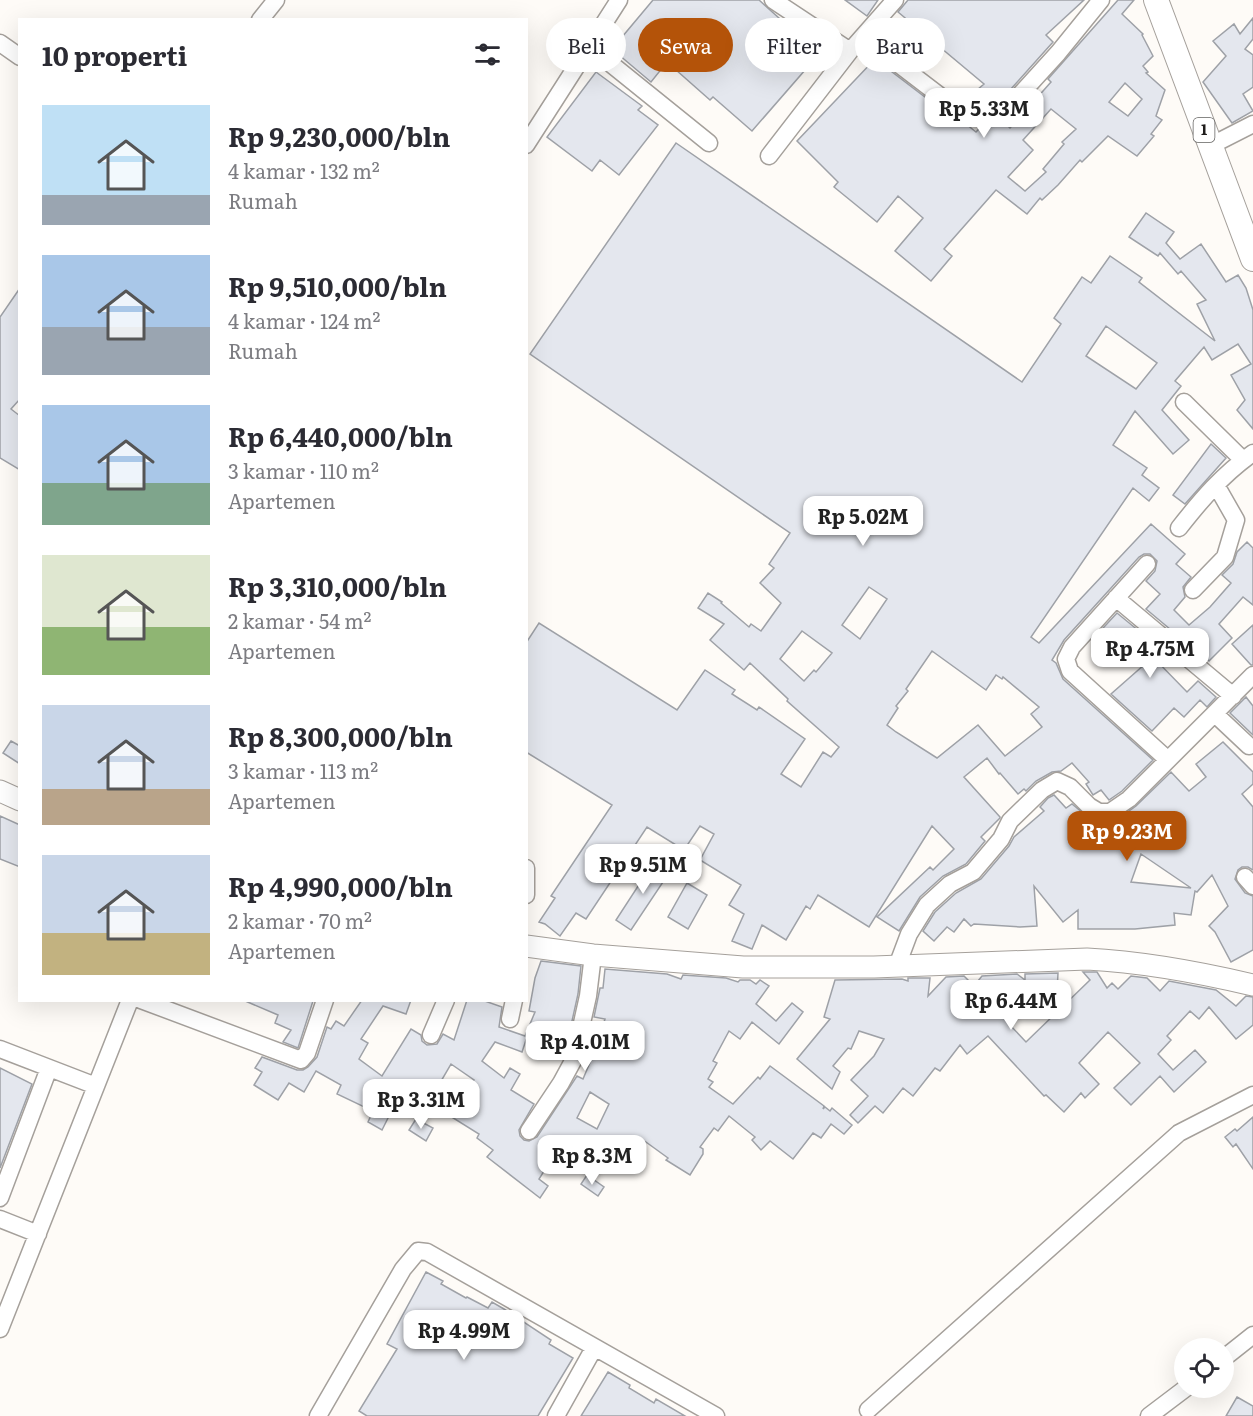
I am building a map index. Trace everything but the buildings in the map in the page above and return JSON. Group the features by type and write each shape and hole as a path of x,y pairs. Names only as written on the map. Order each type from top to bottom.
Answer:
{"highway":[{"name":"1","path":"1156,0 1253,259"}],"main road":[{"path":"0,791 18,799"},
{"path":"528,949 742,967 897,966 1087,959 1162,966 1253,985"}],"street":[{"path":"262,18 276,0"},
{"path":"608,18 619,0"},
{"path":"773,0 850,51"},
{"path":"879,18 895,0"},
{"path":"1016,99 1058,53 1101,0"},
{"path":"0,43 18,56"},
{"path":"769,156 855,46"},
{"path":"528,142 574,72"},
{"path":"621,72 710,143"},
{"path":"909,72 952,105"},
{"path":"1210,146 1253,124"},
{"path":"1179,528 1216,485 1248,457 1184,402"},
{"path":"1193,590 1225,557 1236,520 1216,485"},
{"path":"1147,564 1072,647 1066,659 1070,671 1168,760"},
{"path":"1116,598 1233,696"},
{"path":"897,966 909,934 927,905 950,884 973,872 1001,839 1010,821 1042,790 1057,781 1070,787 1089,806 1099,812 1110,812 1129,799 1252,678"},
{"path":"1215,714 1249,746"},
{"path":"529,1131 574,1059 588,996 593,955"},
{"path":"92,1084 119,1002"},
{"path":"0,1329 34,1233 92,1084 128,1002"},
{"path":"146,1002 301,1060 307,1053 324,1002"},
{"path":"430,1035 445,1002"},
{"path":"510,1019 514,1002"},
{"path":"0,1049 92,1084"},
{"path":"0,1198 50,1068"},
{"path":"868,1410 1179,1133 1253,1095"},
{"path":"0,1219 34,1233"},
{"path":"0,1309 34,1233"},
{"path":"318,1416 403,1269 418,1251 427,1252 716,1416"},
{"path":"1234,1350 1253,1335"},
{"path":"556,1416 594,1348"},
{"path":"1149,1416 1174,1397"}]}
